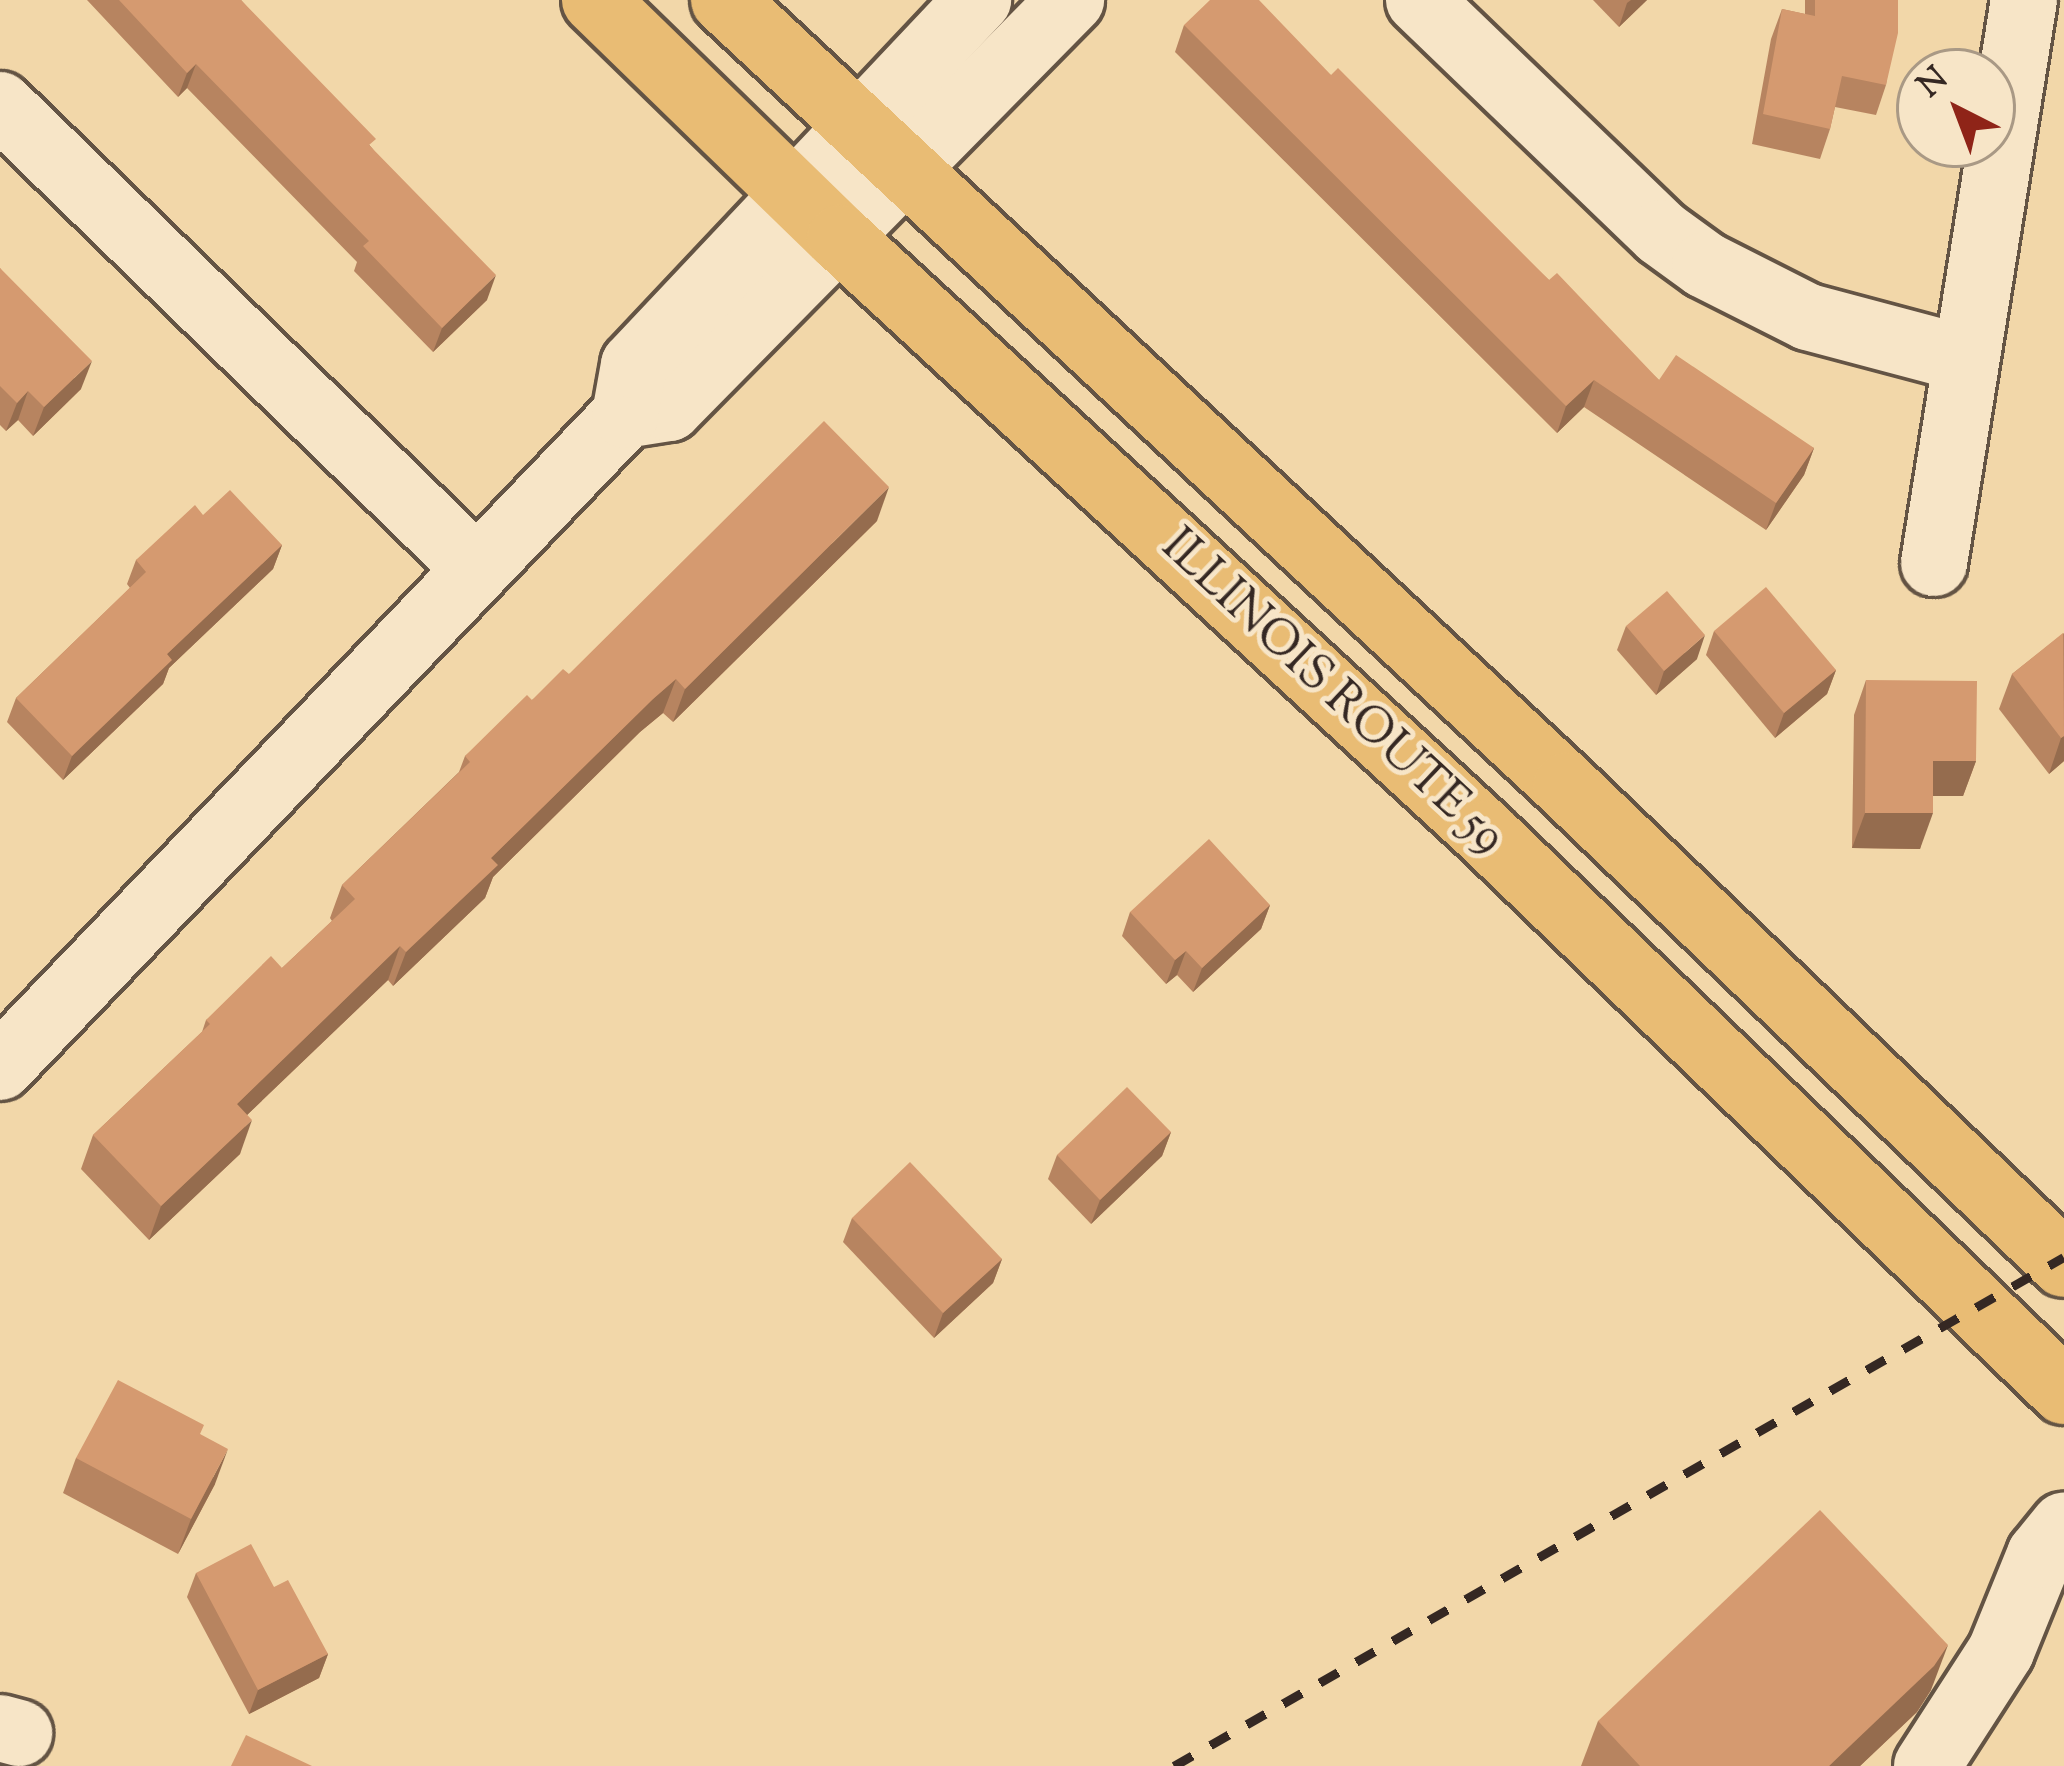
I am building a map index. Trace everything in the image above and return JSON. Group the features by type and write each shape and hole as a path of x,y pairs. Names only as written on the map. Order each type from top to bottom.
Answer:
{"main road":[{"name":"ILLINOIS ROUTE 59","path":"595,0 818,216 1486,834 2064,1391"},
{"name":"ILLINOIS ROUTE 59","path":"724,0 1566,787 2064,1264"}],"street":[{"path":"0,1067 625,415 669,408 818,216 855,127 979,0"},
{"path":"818,216 905,174 1071,0"},
{"path":"1419,0 1661,233 1705,265 1808,317 1966,359"},
{"path":"1934,562 2024,0"},
{"path":"0,105 477,568"},
{"path":"1927,1766 2001,1651 2040,1555 2064,1525"}],"building":[{"path":"119,0 241,0 376,139 369,145 496,275 442,328 363,246 369,241 196,64 187,73"},
{"path":"1210,0 1259,0 1331,75 1338,68 1549,280 1557,273 1659,380 1676,355 1814,448 1776,503 1594,380 1566,406 1184,25"},
{"path":"1815,0 1898,0 1898,33 1886,85 1842,76 1830,129 1763,114 1782,9 1815,16"},
{"path":"0,268 92,361 44,407 28,391 17,403 0,386"},
{"path":"824,421 889,487 685,689 676,679 653,699 491,858 498,865 406,952 400,946 237,1104 252,1120 161,1206 93,1135 210,1024 206,1020 271,956 282,968 355,899 342,885 470,762 465,756 527,695 532,700 563,669 569,674"},
{"path":"230,490 282,545 167,654 172,660 72,756 16,698 146,572 136,560 195,505 203,515"},
{"path":"1766,587 1836,670 1784,713 1714,631"},
{"path":"1667,591 1705,635 1664,671 1626,626"},
{"path":"2063,633 2064,736 2061,738 2012,674"},
{"path":"1866,680 1977,681 1976,761 1933,761 1933,813 1865,813"},
{"path":"1209,839 1270,905 1202,968 1186,951 1175,960 1130,912"},
{"path":"1127,1087 1171,1132 1100,1200 1057,1155"},
{"path":"910,1162 1002,1259 943,1313 852,1218"},
{"path":"118,1380 204,1425 200,1434 228,1449 191,1519 76,1458"},
{"path":"1820,1510 1948,1645 1934,1666 1829,1766 1640,1766 1598,1721"},
{"path":"251,1544 274,1587 288,1580 328,1654 258,1690 196,1573"},
{"path":"246,1735 312,1766 231,1766"}],"railway":[{"path":"1174,1766 2064,1257"}]}
